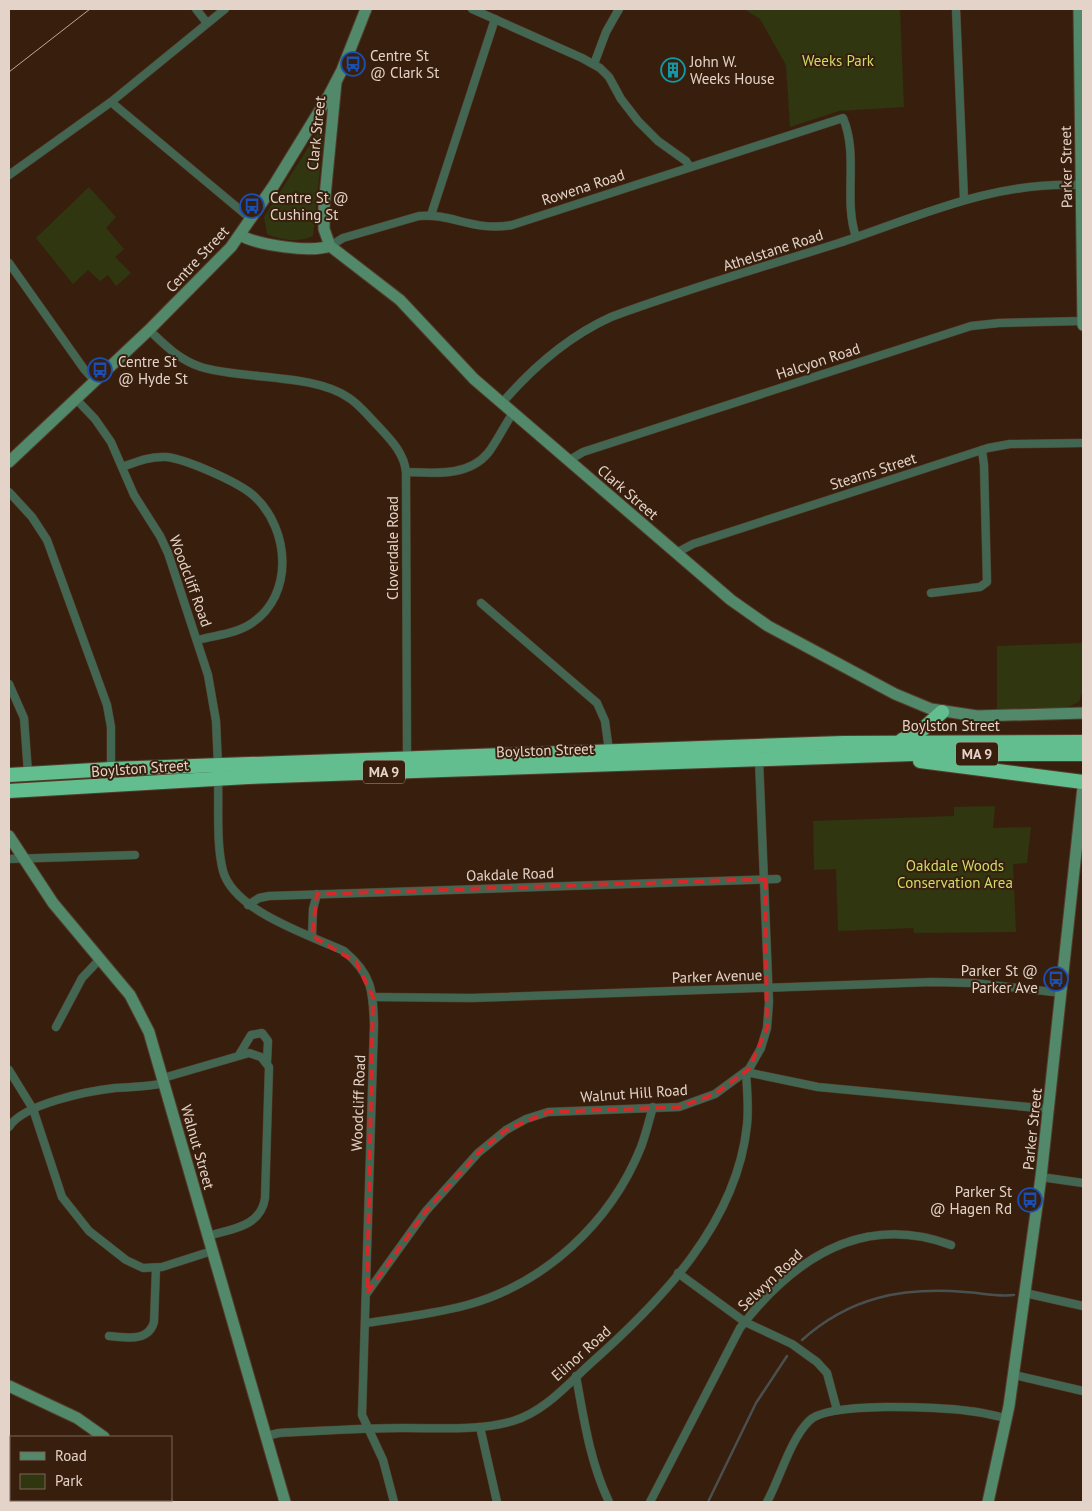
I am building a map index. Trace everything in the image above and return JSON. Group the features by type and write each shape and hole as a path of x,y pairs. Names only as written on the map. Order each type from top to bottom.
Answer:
{"highway":[{"path":"899,742 922,729 942,712"},
{"name":"Boylston Street","path":"9,791 218,772 407,758 899,742 1083,742"},
{"name":"Boylston Street","path":"9,775 111,769 218,772 759,760 878,755 1083,754"},
{"path":"878,755 1083,782"}],"main road":[{"name":"Centre Street","path":"9,462 149,330 220,260 240,235 274,185 336,82 366,9"},
{"name":"Parker Street","path":"1078,9 1082,159 1083,325"},
{"name":"Clark Street","path":"336,82 324,208 324,229 330,246 400,300 461,366 568,461 731,600 763,623 896,694 942,712"},
{"path":"240,235 252,241 274,245 314,249 330,246"},
{"name":"Boylston Street","path":"942,712 977,716 1083,713"},
{"path":"9,770 28,773"},
{"name":"Parker Street","path":"988,1502 1007,1418 1042,1177 1083,787"},
{"name":"Walnut Street","path":"9,836 60,912 100,958 126,991 140,1013 152,1042 285,1502"},
{"path":"9,1386 77,1418 103,1436"}],"street":[{"path":"196,9 208,23"},
{"path":"9,176 111,102 225,9"},
{"path":"472,9 594,64 609,77 621,99 645,128 686,161 690,168"},
{"path":"594,64 606,32 619,9"},
{"path":"956,9 964,199"},
{"path":"431,215 495,19"},
{"path":"111,102 250,219"},
{"name":"Rowena Road","path":"330,246 343,238 405,219 431,215 474,226 504,226 843,118 850,137 852,222 856,237"},
{"name":"Athelstane Road","path":"502,403 538,363 572,339 606,320 964,199 1022,186 1081,185"},
{"path":"9,263 84,369 95,381"},
{"name":"Halcyon Road","path":"568,461 583,452 972,326 999,323 1083,321"},
{"path":"149,330 176,355 201,367 315,385 341,393 356,404 390,439 402,455 406,472 444,473 477,463 491,449 513,413"},
{"name":"Woodcliff Road","path":"76,399 101,427 111,442 134,495 160,536 168,553 198,640 215,710 223,871 233,890 248,905 344,951 365,973 373,997 374,1025 367,1293 362,1415 383,1460 394,1502"},
{"name":"Stearns Street","path":"676,553 693,544 982,450 1010,444 1083,443"},
{"path":"932,593 976,588 984,586 988,582 982,450"},
{"path":"122,466 158,457 188,462 250,492 266,510 276,529 282,550 283,568 280,586 270,608 240,630 198,640"},
{"name":"Cloverdale Road","path":"406,472 407,758"},
{"path":"9,492 38,524 51,548 107,705 111,727 111,769"},
{"path":"480,603 597,703 605,721 609,751"},
{"path":"9,684 24,718 28,773"},
{"name":"Walnut Hill Road","path":"367,1293 432,1204 478,1153 506,1130 526,1119 548,1112 679,1107 715,1094 746,1072 761,1048 767,1028 768,988 765,879 759,760"},
{"path":"9,858 135,856"},
{"name":"Oakdale Road","path":"248,905 264,896 777,879"},
{"path":"312,936 313,910 317,894"},
{"path":"56,1027 82,978 100,958"},
{"name":"Parker Avenue","path":"373,997 472,998 932,982 973,983 1062,993"},
{"path":"208,1236 248,1223 262,1211 265,1198 270,1071 267,1062 268,1041 262,1033 252,1036 239,1055"},
{"path":"9,1128 21,1115 33,1109 98,1091 163,1080 239,1055 254,1053 267,1062"},
{"path":"9,1070 33,1109 55,1180 74,1214 89,1231 126,1260 143,1268 156,1268 212,1251"},
{"path":"746,1072 818,1088 1049,1109"},
{"name":"Elinor Road","path":"266,1436 279,1433 368,1429 480,1427 526,1418 538,1411 639,1320 678,1273 711,1228 724,1204 733,1179 748,1124 746,1072"},
{"path":"366,1323 420,1316 468,1305 501,1292 551,1264 577,1243 603,1214 624,1184 642,1146 653,1107"},
{"path":"1042,1177 1083,1183"},
{"name":"Selwyn Road","path":"650,1502 745,1322 761,1304 802,1267 820,1253 851,1239 871,1235 910,1235 951,1244"},
{"path":"109,1336 140,1337 150,1330 154,1322 156,1268"},
{"path":"678,1273 745,1322 792,1344 817,1362 827,1373 837,1410"},
{"path":"1025,1294 1083,1306"},
{"path":"1014,1374 1083,1391"},
{"path":"576,1376 589,1450 598,1481 609,1502"},
{"path":"778,1502 768,1501 798,1436 807,1422 819,1414 837,1410 932,1408 969,1411 1007,1418"},
{"path":"480,1427 497,1502"}],"highlighted area":[{"path":"765,879 767,1028 749,1069 715,1094 679,1107 548,1112 506,1130 478,1153 426,1211 367,1293 373,997 356,962 312,936 317,894"}],"green space":[{"name":"Weeks Park","path":"744,9 900,9 904,107 839,111 790,127 786,65 760,19"},
{"path":"324,130 313,236 290,240 267,234 264,217 318,132"},
{"path":"89,187 116,217 106,228 124,249 115,257 131,273 116,286 108,275 100,281 88,270 73,284 36,238"},
{"path":"1083,643 1082,693 1079,702 1066,708 997,711 997,646"},
{"name":"Oakdale Woods Conservation Area","path":"995,806 993,828 1031,827 1027,863 1013,864 1016,932 914,933 913,928 838,931 836,869 814,870 813,821 954,816 954,807"}],"waterway":[{"path":"802,1340 820,1325 839,1314 878,1298 920,1291 1014,1295"},
{"path":"708,1502 756,1403 787,1356"}],"tram line":[{"path":"9,72 90,9"}],"place":[{"name":"Centre St @ Clark St","path":"353,64"},
{"name":"John W. Weeks House","path":"673,70"},
{"name":"Centre St @ Cushing St","path":"252,206"},
{"name":"Centre St @ Hyde St","path":"100,370"},
{"name":"Parker St @ Parker Ave","path":"1056,979"},
{"name":"Parker St @ Hagen Rd","path":"1030,1200"}]}
